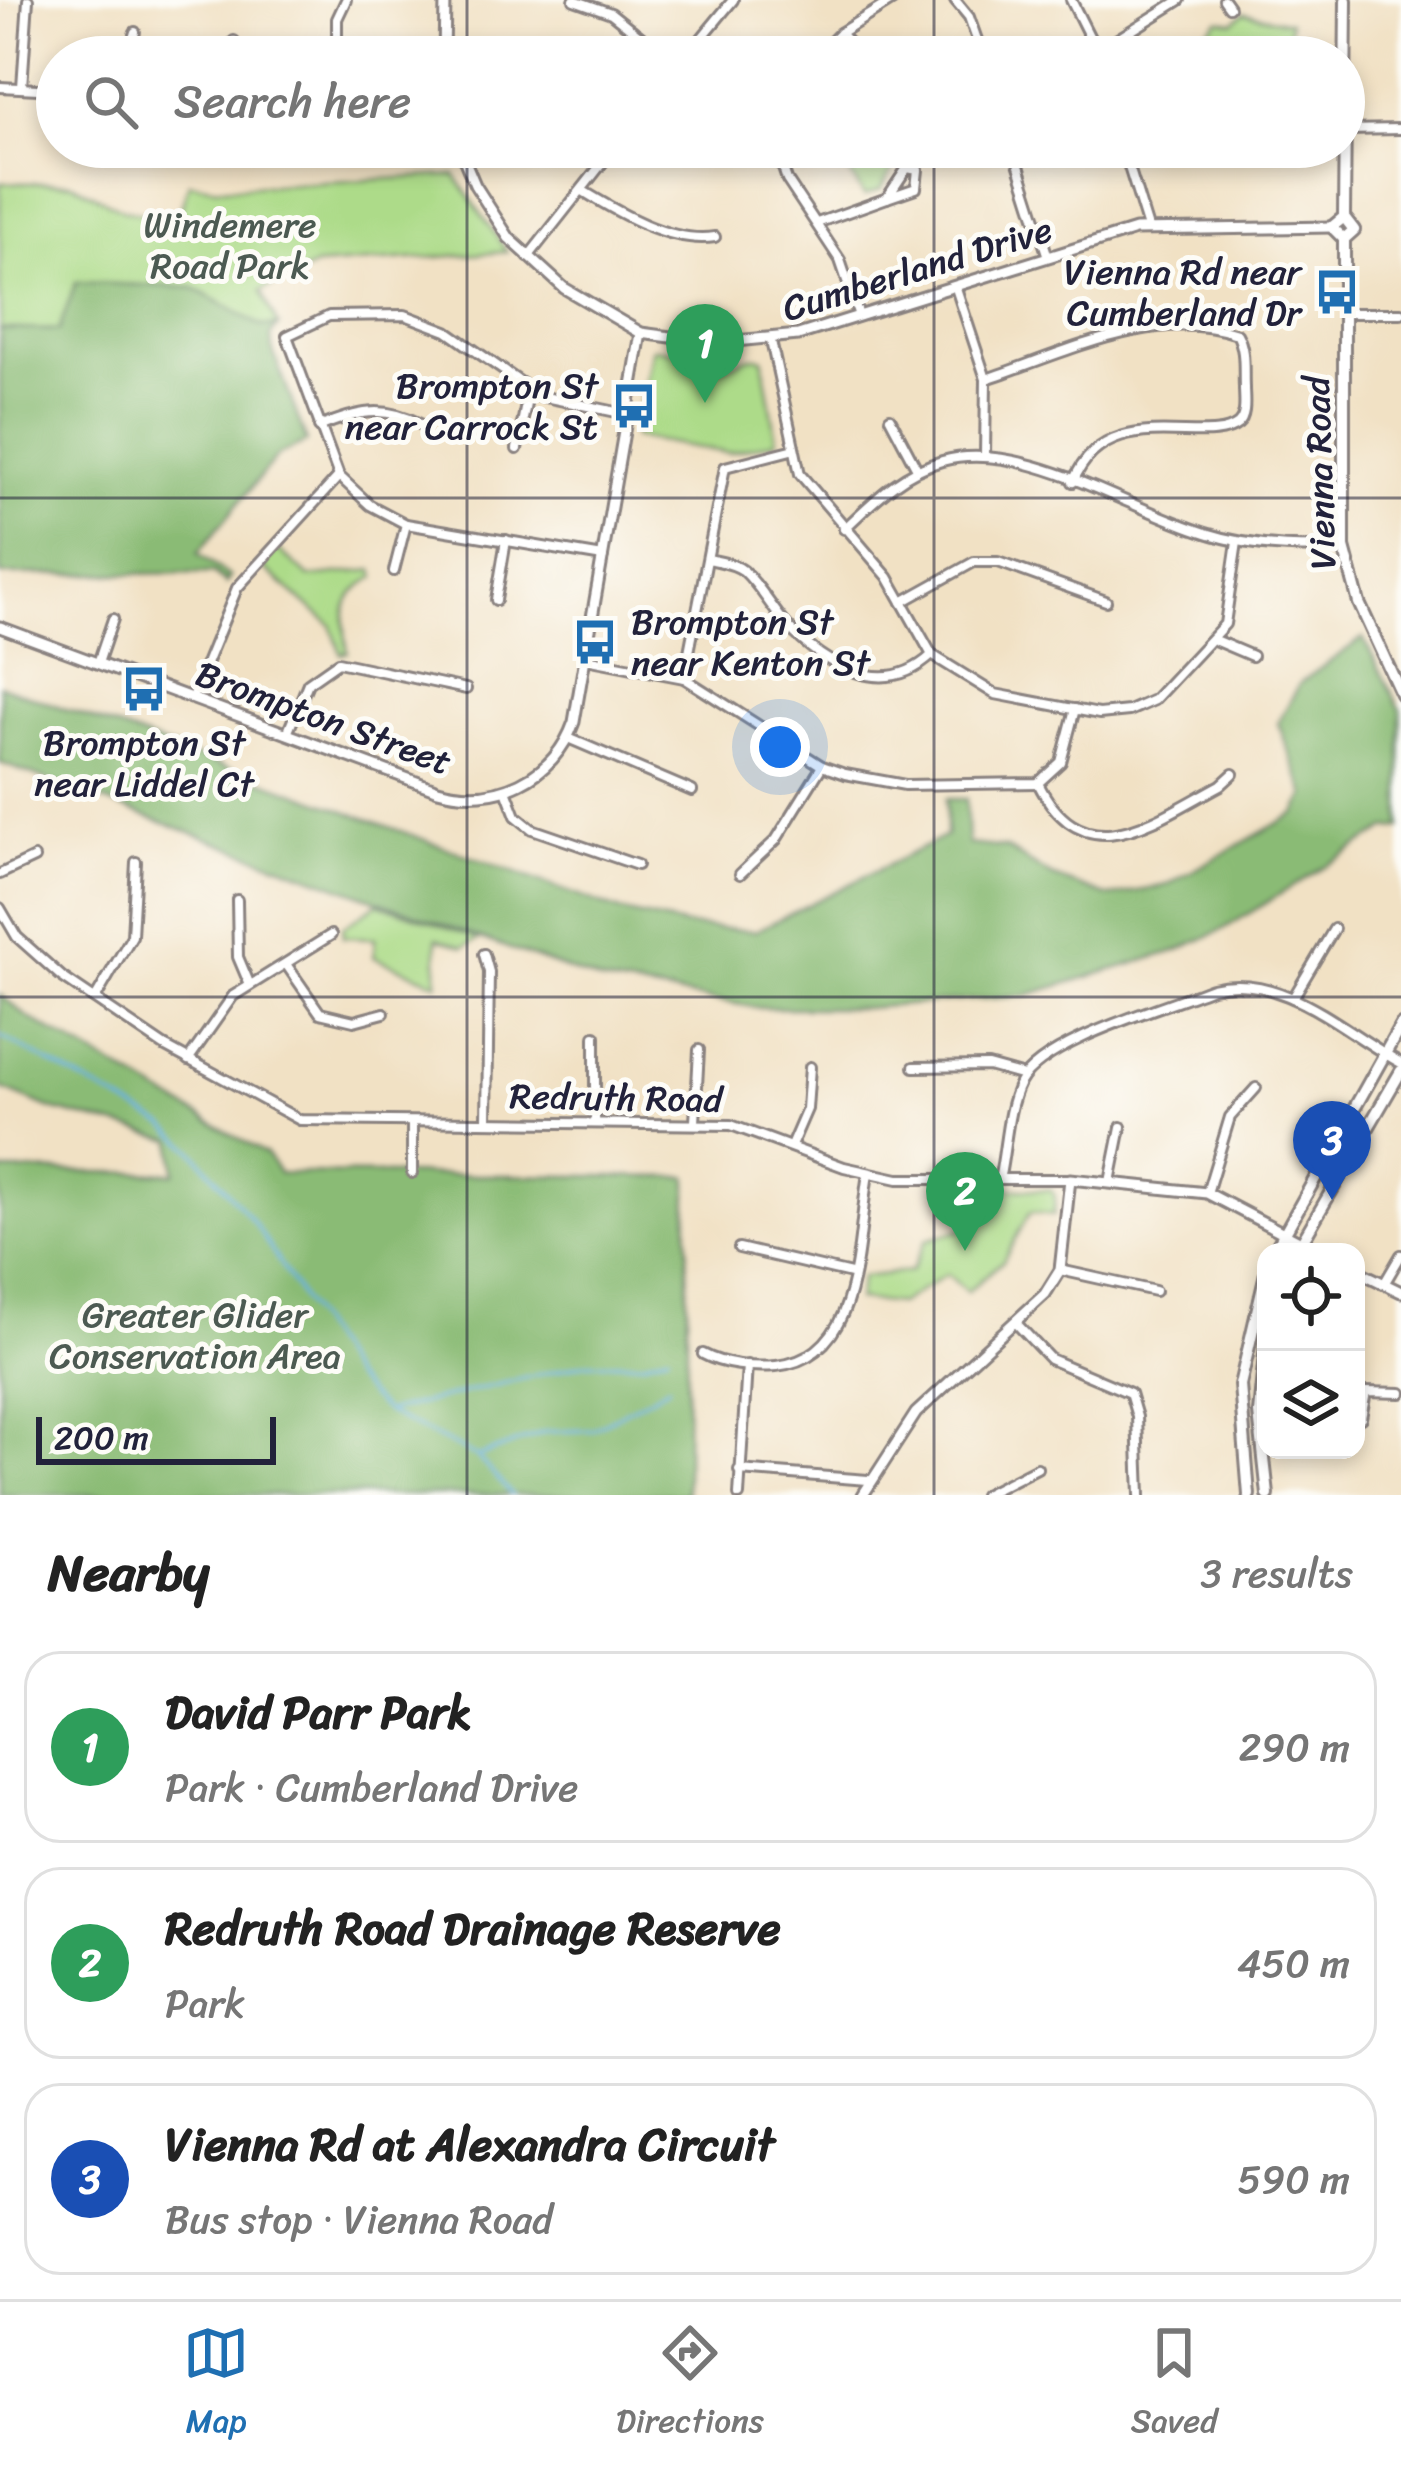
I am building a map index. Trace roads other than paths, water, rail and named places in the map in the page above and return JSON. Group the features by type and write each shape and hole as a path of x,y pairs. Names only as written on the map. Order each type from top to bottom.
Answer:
{"main road":[{"path":"1346,0 1346,36"},
{"path":"1343,239 1332,227 1344,217 1345,168"},
{"name":"Vienna Road","path":"1344,217 1354,230 1343,239 1344,547 1359,603 1401,694"},
{"path":"1278,1243 1401,1025"},
{"path":"1300,1243 1401,1067"},
{"path":"1249,1495 1240,1385 1257,1312"},
{"path":"1265,1351 1259,1414 1268,1495"}],"street":[{"path":"22,87 28,0"},
{"path":"337,36 337,19 346,0"},
{"path":"444,36 445,0"},
{"path":"574,0 611,13 640,36"},
{"path":"703,36 733,0"},
{"path":"837,36 893,0"},
{"path":"955,0 969,17 976,36"},
{"path":"1071,0 1086,36"},
{"path":"1122,36 1180,0"},
{"path":"134,36 135,32"},
{"path":"0,87 36,88"},
{"path":"1365,130 1401,129"},
{"name":"Cumberland Drive","path":"468,168 527,258 564,288 641,333 715,344 771,341 1148,228 1332,227"},
{"path":"527,258 599,168"},
{"path":"783,168 840,260 859,316"},
{"path":"1020,168 1048,257"},
{"path":"1129,168 1148,228"},
{"path":"817,223 916,188 918,170 901,172 887,198"},
{"path":"583,190 623,216 698,240 715,237"},
{"path":"956,288 986,379 985,456"},
{"path":"1344,313 1401,314"},
{"path":"603,557 406,524 370,506 338,476 287,336 329,316 405,314 447,331 529,389 566,405 626,414"},
{"path":"986,379 1127,332 1160,328 1237,334 1243,346 1244,414 1238,424 1223,430 1146,431 1082,459 1072,482"},
{"path":"638,865 532,829 516,816 506,790 543,769 568,738 586,659 641,333"},
{"path":"771,341 791,450 800,474 888,577 932,655 995,694 1075,709 1129,711 1154,700 1212,639 1232,604 1238,542"},
{"path":"517,449 529,389"},
{"path":"318,427 380,410 420,424"},
{"path":"890,418 917,470"},
{"path":"684,678 725,466 791,450"},
{"path":"844,529 917,470 985,456 1014,460 1238,542 1344,547"},
{"path":"192,698 237,588 338,476"},
{"path":"394,571 406,524"},
{"path":"496,600 506,540"},
{"path":"708,559 744,571 788,627 816,650 873,679 899,677 932,655"},
{"path":"902,602 955,568 974,562 998,562 1106,601"},
{"path":"98,663 113,619"},
{"name":"Brompton Street","path":"0,627 446,792 474,796 506,790"},
{"path":"1212,639 1252,656"},
{"path":"586,659 684,678 822,766 905,785 1038,783 1061,762 1075,709"},
{"path":"287,734 308,683 338,662 355,661 466,689"},
{"path":"568,738 692,790"},
{"path":"740,874 784,829 822,766"},
{"path":"1038,783 1064,821 1080,831 1119,834 1221,785 1234,774"},
{"path":"0,874 34,858"},
{"path":"95,999 132,936 136,862"},
{"path":"237,899 238,957 249,983"},
{"name":"Redruth Road","path":"0,908 38,959 188,1060 300,1120 695,1123 749,1128 868,1174 923,1181 1000,1175 1110,1181 1207,1193 1293,1243"},
{"path":"1293,998 1334,929"},
{"path":"188,1060 232,996 331,934"},
{"path":"484,954 489,972 487,1122"},
{"path":"286,964 320,1013 353,1021 384,1013"},
{"path":"1000,1175 1017,1086 1024,1076 1059,1046 1212,988 1255,983 1293,998 1401,1067"},
{"path":"595,1036 596,1122"},
{"path":"695,1123 699,1050"},
{"path":"914,1067 988,1066 1024,1076"},
{"path":"791,1146 807,1109 810,1067"},
{"path":"1207,1193 1230,1117 1256,1088"},
{"path":"412,1122 412,1173"},
{"path":"1110,1181 1121,1126"},
{"path":"703,1354 747,1365 787,1365 825,1344 845,1315 868,1174"},
{"path":"863,1495 868,1480 916,1413 1016,1324 1060,1270 1070,1179"},
{"path":"739,1248 851,1274"},
{"path":"1384,1284 1401,1255"},
{"path":"1060,1270 1156,1291"},
{"path":"1365,1274 1401,1292"},
{"path":"1016,1324 1050,1359 1117,1383 1130,1393 1137,1417 1140,1495"},
{"path":"739,1495 747,1365"},
{"path":"1365,1396 1366,1391 1401,1393"},
{"path":"983,1495 1037,1468"},
{"path":"739,1470 868,1480"}],"waterway":[{"path":"0,1036 164,1125 191,1148 255,1224 352,1378 386,1412 477,1457 512,1495"},
{"path":"386,1412 586,1363 642,1362 669,1354"},
{"path":"478,1457 545,1432 592,1430 669,1386"}],"place":[{"name":"Vienna Rd near Cumberland Dr","path":"1337,292"},
{"name":"David Parr Park","path":"705,403"},
{"name":"Brompton St near Carrock St","path":"634,406"},
{"name":"Brompton St near Kenton St","path":"595,642"},
{"name":"Brompton St near Liddel Ct","path":"144,689"},
{"name":"Vienna Rd at Alexandra Circuit","path":"1332,1200"},
{"name":"Redruth Road Drainage Reserve","path":"965,1251"}],"park label":[{"name":"Windemere Road Park","path":"230,244"},
{"name":"Greater Glider Conservation Area","path":"195,1334"}]}
